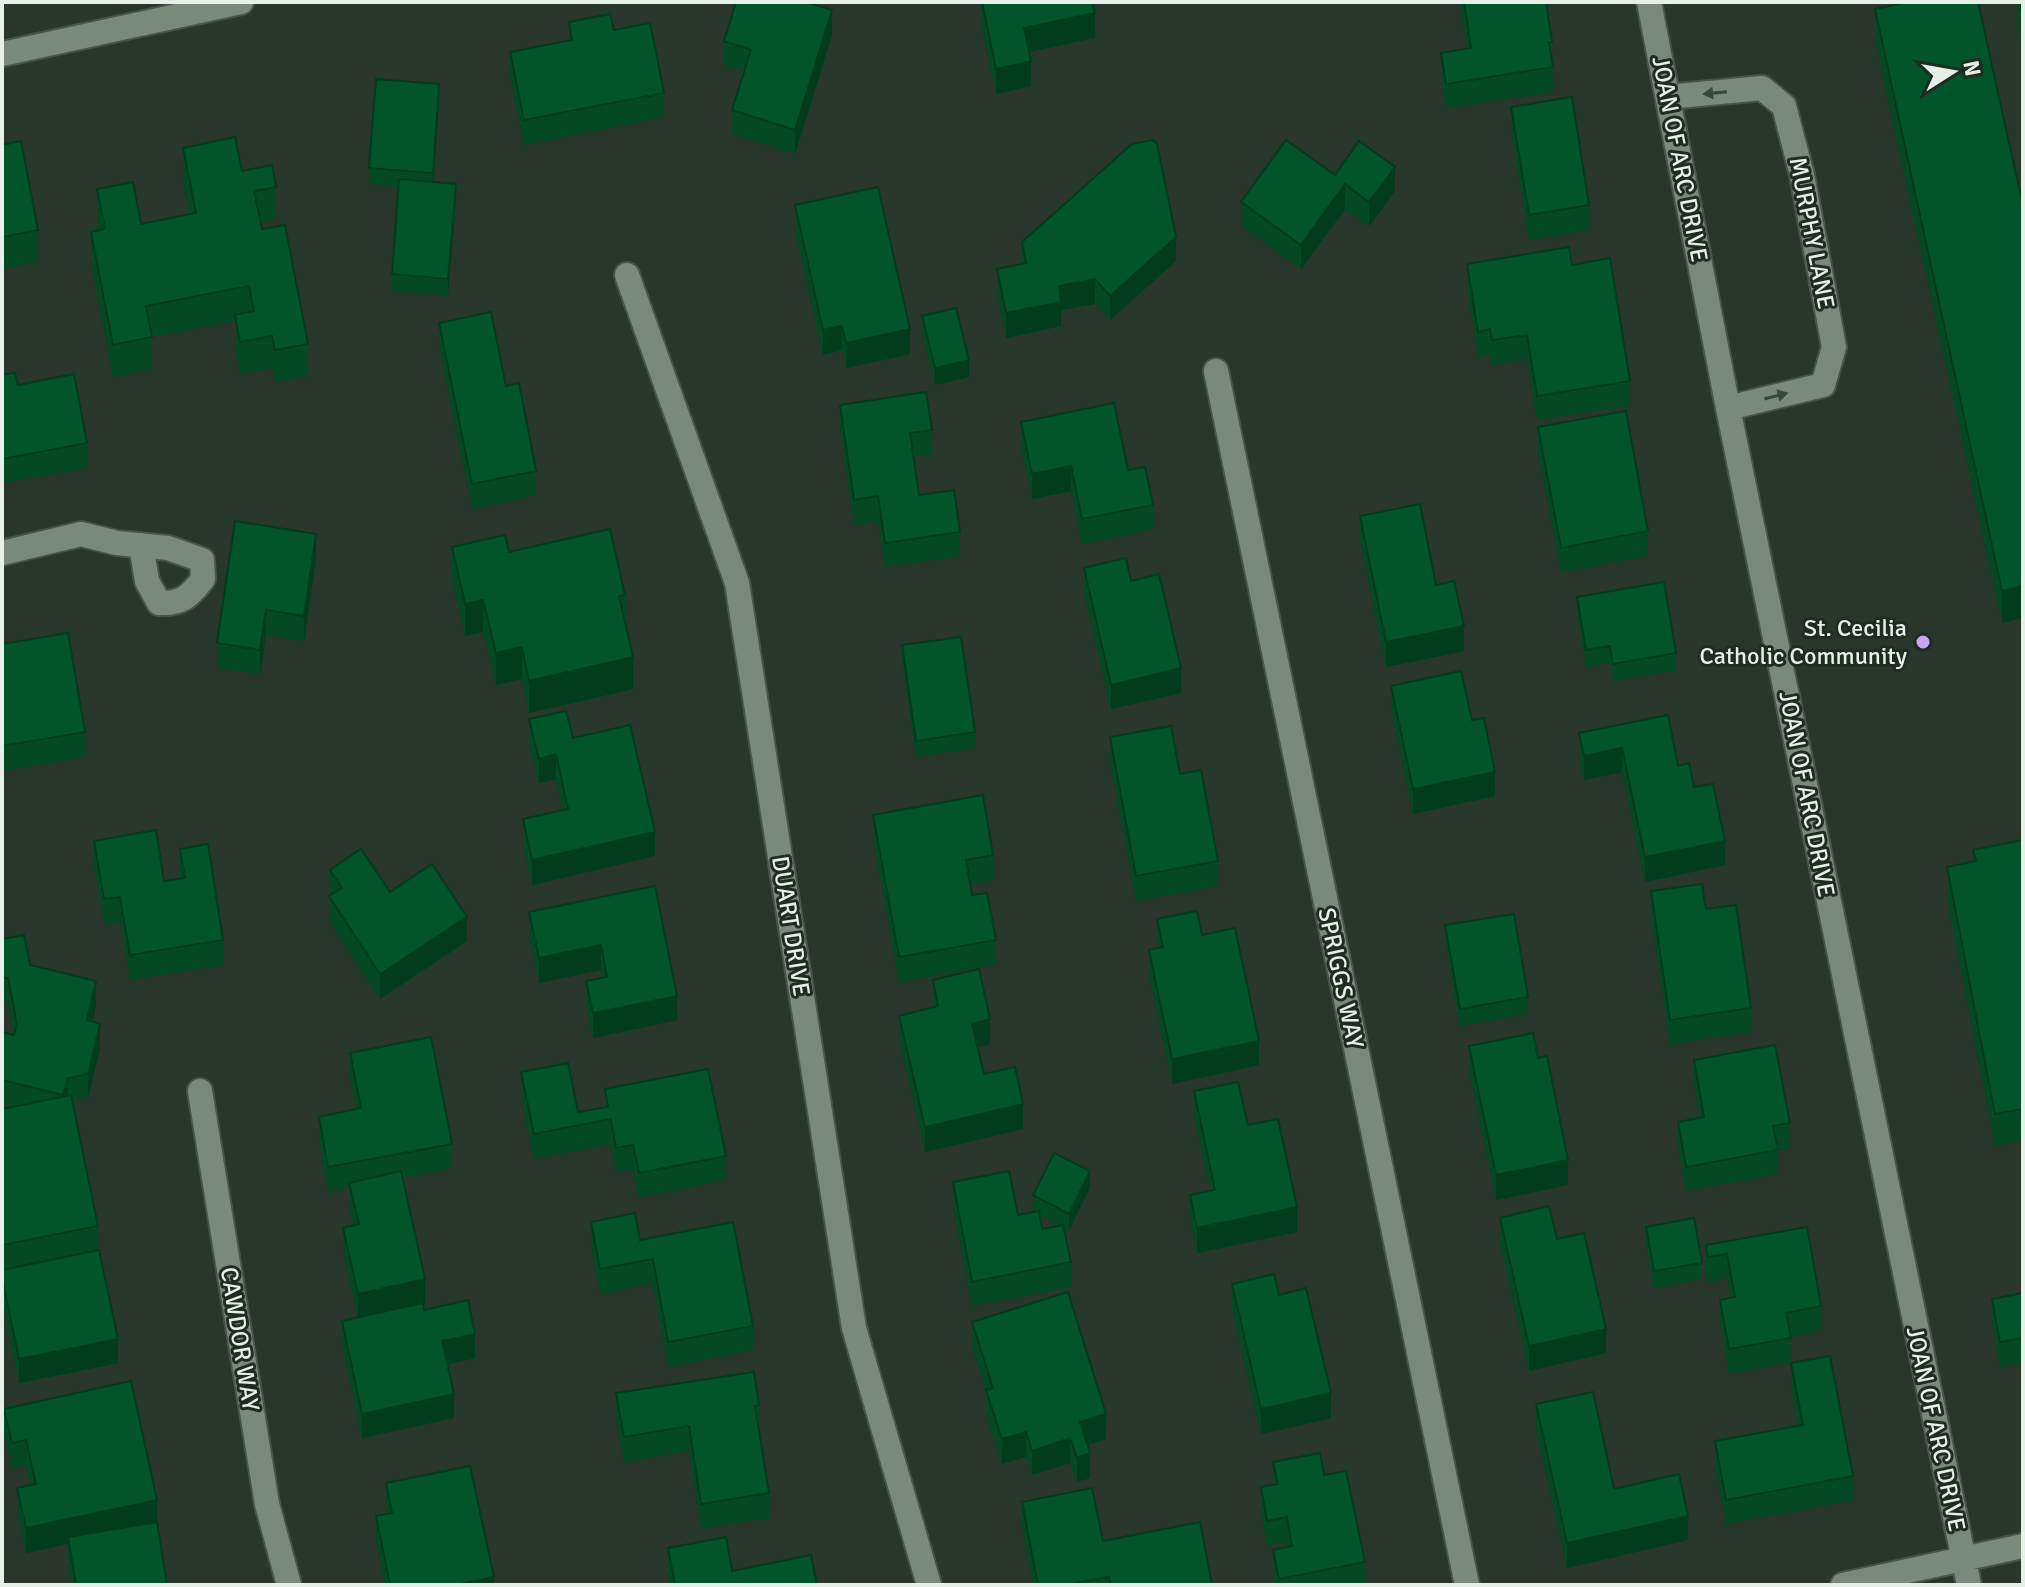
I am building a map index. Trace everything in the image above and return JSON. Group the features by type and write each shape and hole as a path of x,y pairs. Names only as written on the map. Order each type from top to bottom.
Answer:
{"street":[{"path":"2,54 241,2"},
{"name":"JOAN OF ARC DRIVE","path":"1649,2 1728,408 1969,1585"},
{"name":"MURPHY LANE","path":"1668,97 1762,88 1784,106 1802,175 1834,347 1823,385 1728,408"},
{"name":"DUART DRIVE","path":"627,275 737,583 854,1328 929,1585"},
{"name":"SPRIGGS WAY","path":"1216,371 1467,1585"},
{"path":"2,553 81,534 141,545"},
{"name":"CAWDOR WAY","path":"200,1091 267,1504 289,1585"},
{"path":"1843,1585 2023,1546"}],"building":[{"path":"736,2 805,2 832,10 795,130 732,110 751,50 724,41"},
{"path":"982,2 1092,2 1095,13 1024,28 1031,61 996,69"},
{"path":"1464,2 1546,2 1553,67 1446,84 1441,53 1471,48"},
{"path":"1908,2 1978,2 2023,206 2023,586 2002,591 1875,9"},
{"path":"610,14 614,30 650,23 664,93 524,120 510,52 572,40 569,22"},
{"path":"376,79 439,84 433,173 369,168"},
{"path":"1572,97 1589,205 1529,215 1511,107"},
{"path":"235,137 242,171 272,165 276,187 254,191 262,229 285,225 308,344 275,350 272,336 240,342 235,315 254,311 249,286 146,306 152,337 113,345 91,232 105,229 97,189 133,182 141,224 196,213 183,148"},
{"path":"1153,140 1157,144 1176,237 1110,296 1095,279 1059,286 1061,302 1006,313 997,269 1026,263 1022,242 1132,144"},
{"path":"1286,140 1335,175 1359,141 1395,167 1369,202 1345,184 1301,245 1241,202"},
{"path":"21,141 38,230 2,237 2,145"},
{"path":"399,179 456,184 448,279 392,274"},
{"path":"878,187 910,329 846,343 842,326 823,330 795,205"},
{"path":"1569,247 1572,265 1610,258 1630,381 1537,396 1527,335 1492,340 1490,329 1478,332 1467,264"},
{"path":"956,308 969,360 935,368 922,316"},
{"path":"491,312 506,386 519,383 536,471 472,484 439,323"},
{"path":"15,373 18,385 74,374 87,443 2,459 2,375"},
{"path":"926,392 932,430 910,433 919,495 954,490 960,532 885,543 878,496 854,500 840,405"},
{"path":"1114,403 1128,470 1145,467 1153,505 1082,519 1071,466 1032,474 1021,422"},
{"path":"1626,411 1648,531 1561,548 1538,427"},
{"path":"1420,504 1436,585 1454,581 1464,626 1386,642 1360,516"},
{"path":"235,521 316,534 304,616 266,610 260,650 217,643"},
{"path":"610,529 625,595 619,596 633,657 529,681 522,647 496,653 483,600 465,604 452,547 505,535 509,552"},
{"path":"1126,558 1131,581 1159,574 1181,668 1111,685 1084,568"},
{"path":"1664,582 1676,653 1613,664 1610,646 1586,650 1577,597"},
{"path":"68,633 85,732 2,746 2,644"},
{"path":"961,637 975,732 916,741 902,645"},
{"path":"1461,671 1472,720 1484,718 1495,772 1413,789 1391,686"},
{"path":"566,711 573,738 630,725 655,832 532,860 523,819 568,809 556,754 539,759 529,719"},
{"path":"1668,715 1678,766 1689,763 1694,787 1713,784 1725,841 1645,857 1622,748 1584,756 1579,733"},
{"path":"1171,726 1180,774 1201,770 1218,861 1136,876 1110,737"},
{"path":"983,795 993,855 966,860 972,895 987,893 996,940 899,957 873,815"},
{"path":"156,830 164,881 185,878 180,849 208,844 223,940 130,955 120,897 104,899 94,841"},
{"path":"2023,840 2023,1109 1995,1114 1947,867 1976,861 1973,850"},
{"path":"361,849 390,892 432,864 467,917 380,974 329,896 342,888 330,870"},
{"path":"1702,884 1706,909 1736,905 1751,1008 1670,1020 1651,891"},
{"path":"655,886 677,996 593,1013 586,981 607,977 601,945 539,958 529,912"},
{"path":"1197,911 1202,935 1235,928 1259,1041 1172,1059 1149,950 1163,947 1157,919"},
{"path":"1514,914 1528,997 1460,1009 1445,925"},
{"path":"24,935 30,965 96,981 87,1020 100,1024 88,1074 68,1078 63,1095 2,1080 2,1032 14,1035 17,1024 8,978 2,977 2,939"},
{"path":"979,969 990,1019 972,1024 984,1074 1015,1067 1023,1104 925,1127 899,1016 938,1006 933,980"},
{"path":"1533,1033 1538,1058 1547,1056 1568,1160 1496,1175 1469,1046"},
{"path":"431,1037 452,1144 328,1167 319,1117 361,1108 350,1053"},
{"path":"1775,1045 1790,1123 1773,1126 1778,1150 1686,1167 1678,1122 1704,1117 1694,1060"},
{"path":"568,1063 578,1112 608,1107 605,1089 708,1069 726,1156 639,1173 633,1145 616,1148 611,1119 534,1134 521,1072"},
{"path":"1238,1082 1248,1125 1278,1119 1297,1207 1197,1228 1190,1195 1215,1190 1194,1091"},
{"path":"71,1095 98,1226 2,1245 2,1109"},
{"path":"1054,1153 1090,1171 1069,1214 1033,1195"},
{"path":"401,1171 425,1279 358,1294 343,1228 359,1224 349,1183"},
{"path":"1009,1171 1018,1215 1039,1211 1042,1229 1063,1225 1071,1262 972,1282 953,1182"},
{"path":"1549,1206 1557,1239 1584,1233 1606,1329 1529,1346 1500,1218"},
{"path":"635,1213 640,1240 733,1222 753,1326 668,1342 653,1259 600,1269 591,1222"},
{"path":"1694,1218 1702,1263 1654,1271 1646,1227"},
{"path":"1807,1227 1821,1306 1786,1313 1791,1338 1729,1349 1720,1300 1735,1297 1727,1254 1708,1257 1706,1245"},
{"path":"99,1250 118,1339 19,1359 2,1270"},
{"path":"1274,1274 1279,1295 1306,1288 1331,1393 1261,1409 1232,1284"},
{"path":"1068,1292 1106,1414 1080,1422 1090,1453 1077,1458 1070,1438 1032,1451 1026,1432 1002,1439 986,1390 993,1388 972,1322"},
{"path":"2023,1293 2023,1338 2000,1342 1992,1299"},
{"path":"468,1300 475,1334 442,1341 454,1394 362,1414 342,1321 423,1303 424,1310"},
{"path":"1830,1356 1853,1476 1726,1500 1715,1441 1803,1425 1791,1363"},
{"path":"754,1372 759,1405 755,1406 769,1493 701,1504 689,1426 624,1437 616,1393"},
{"path":"131,1381 157,1500 26,1528 17,1488 36,1484 26,1440 12,1443 4,1409"},
{"path":"1593,1392 1614,1489 1679,1474 1688,1516 1567,1543 1536,1404"},
{"path":"1320,1453 1324,1475 1346,1471 1365,1562 1279,1579 1273,1550 1292,1546 1287,1517 1267,1521 1261,1487 1278,1484 1273,1462"},
{"path":"470,1466 494,1577 455,1585 390,1585 376,1516 392,1513 386,1483"},
{"path":"1092,1488 1103,1541 1200,1522 1212,1585 1111,1585 1109,1577 1066,1585 1038,1585 1022,1502"},
{"path":"157,1522 167,1585 76,1585 68,1537"},
{"path":"726,1537 732,1571 811,1555 817,1585 675,1585 668,1548"}],"place":[{"name":"St. Cecilia Catholic Community","path":"1923,642"}]}
